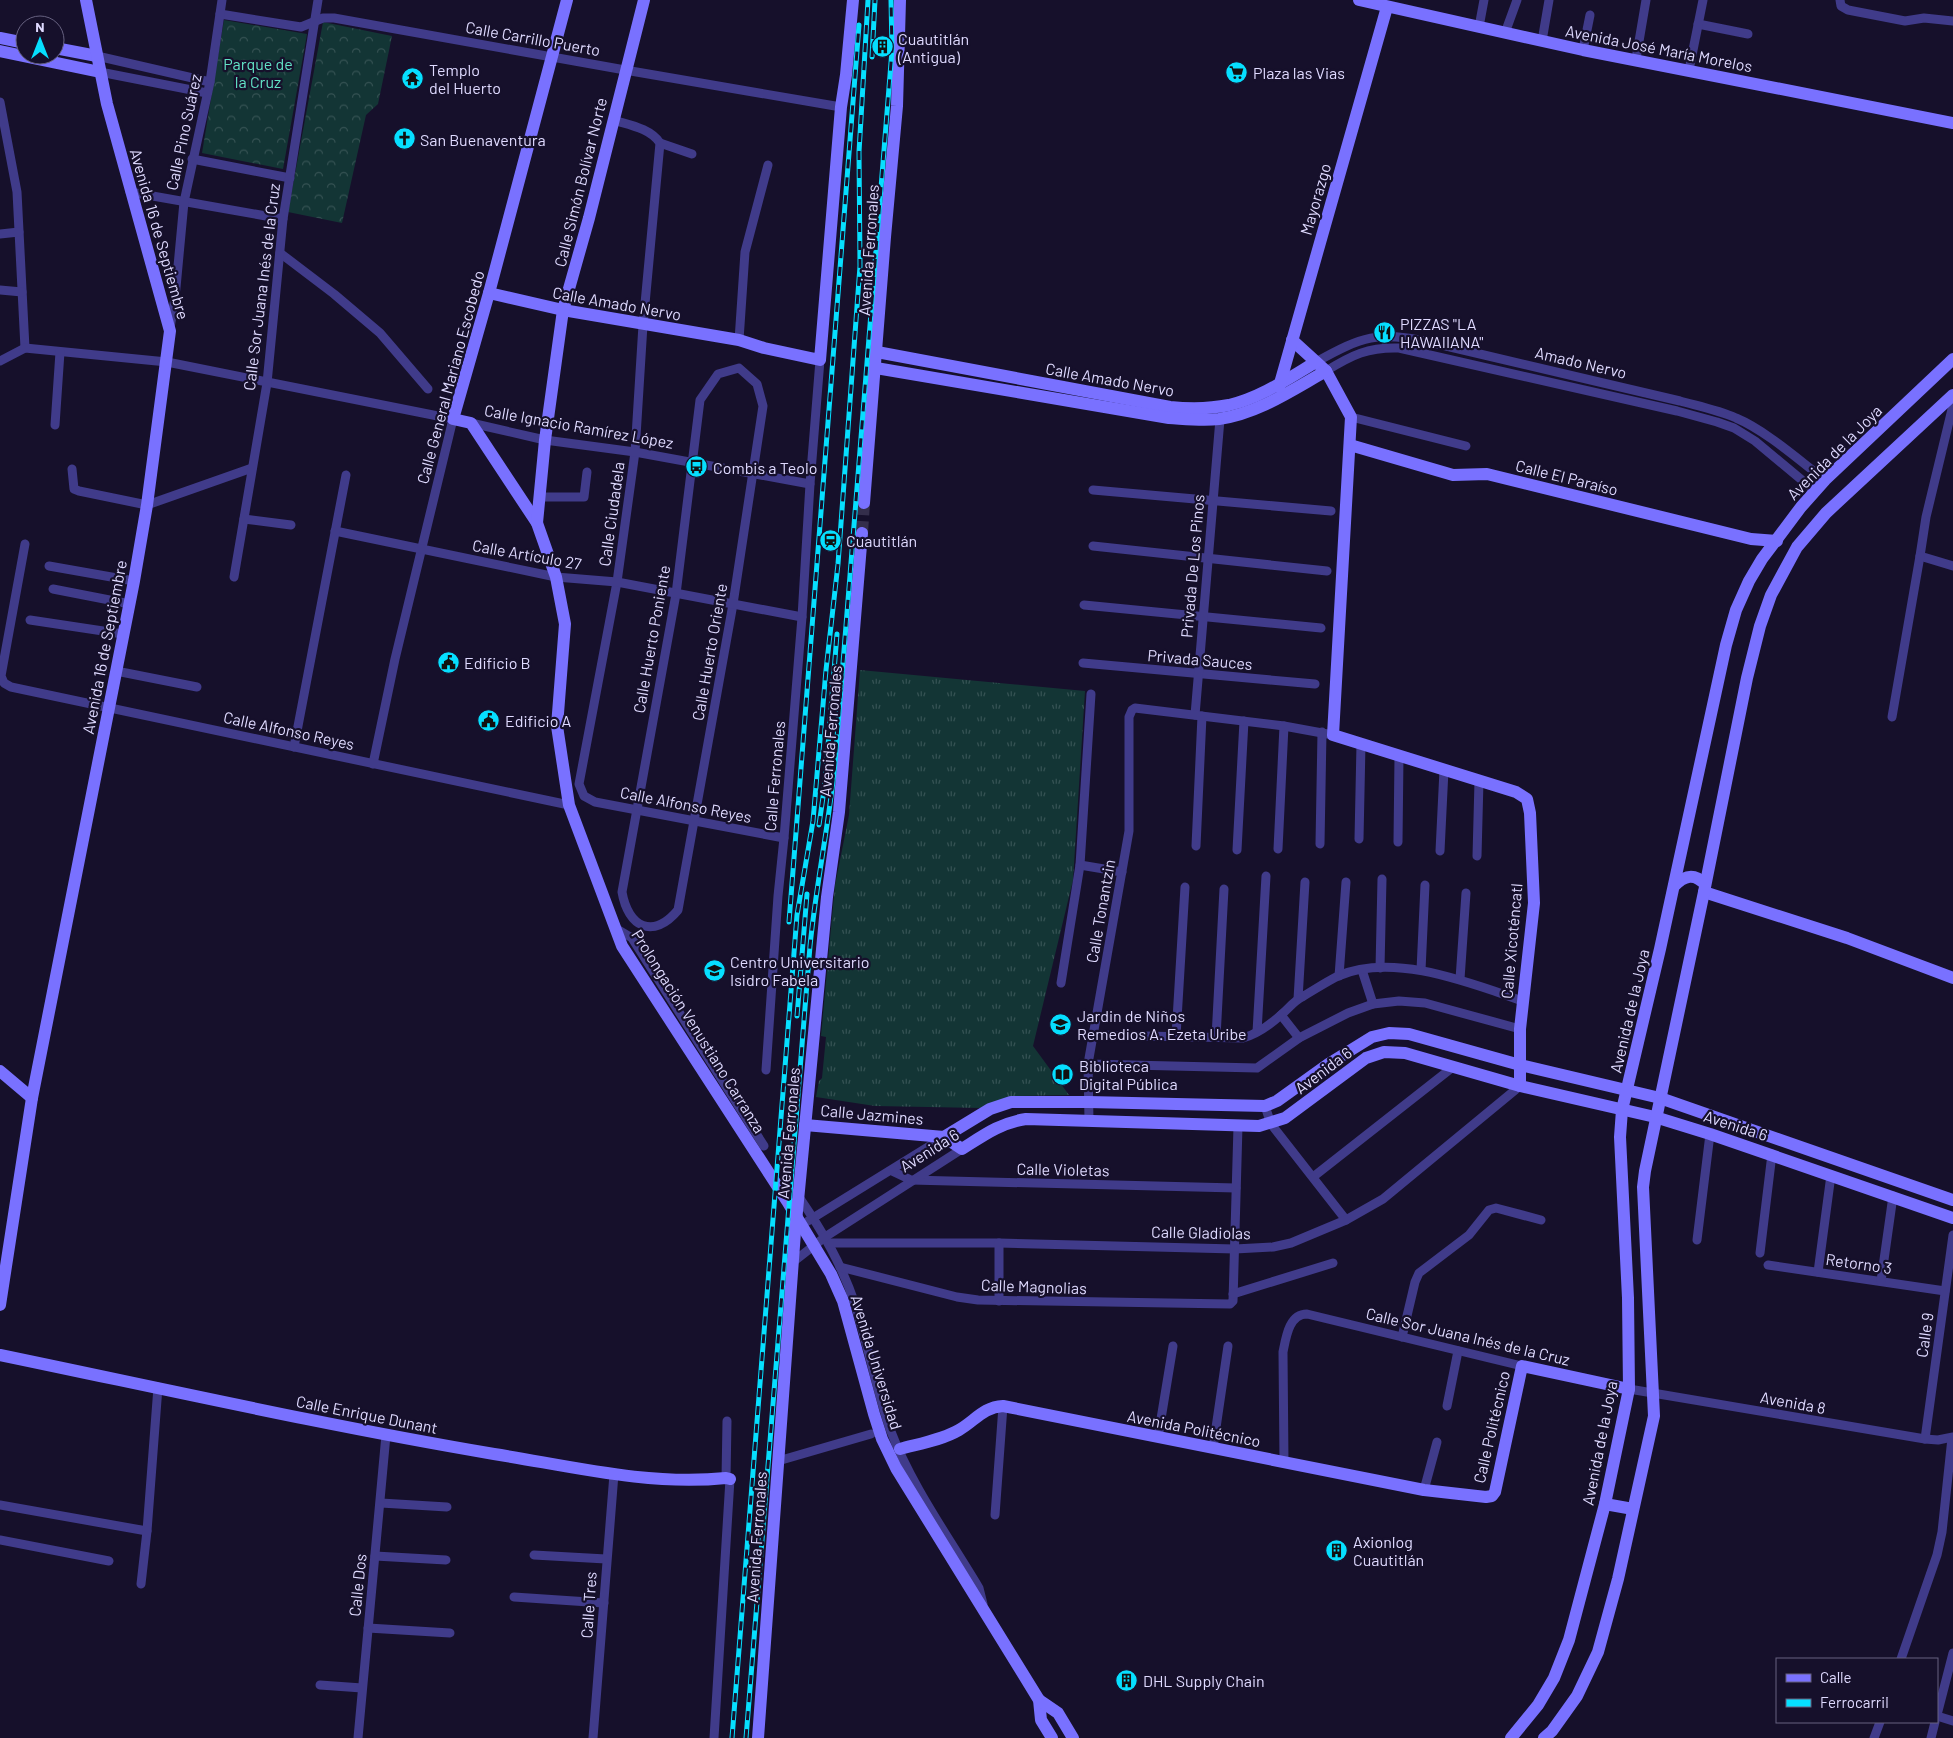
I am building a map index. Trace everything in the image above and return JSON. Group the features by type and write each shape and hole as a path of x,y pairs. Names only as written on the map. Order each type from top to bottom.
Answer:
{"main road":[{"name":"Avenida 16 de Septiembre","path":"0,1305 32,1098 130,604 147,505 170,330 130,192 100,72 86,0"},
{"name":"Calle General Mariano Escobedo","path":"453,419 489,293 567,0"},
{"name":"Calle Simón Bolívar Norte","path":"537,523 545,440 563,310 589,218 644,0"},
{"path":"820,360 853,0"},
{"name":"Avenida Ferronales","path":"864,503 897,106 900,0"},
{"name":"Avenida José María Morelos","path":"1359,0 1583,50 1953,123"},
{"name":"Mayorazgo","path":"1276,400 1386,7"},
{"path":"0,38 15,41"},
{"path":"65,50 97,56"},
{"path":"0,51 100,72"},
{"name":"Calle Amado Nervo","path":"489,293 563,310 739,340 764,348 820,360"},
{"path":"1292,340 1321,366 1351,417 1328,733 1479,781"},
{"name":"Calle Amado Nervo","path":"877,352 971,370 1121,404 1169,418 1196,420 1220,419 1276,400 1321,366"},
{"name":"Avenida de la Joya","path":"1510,1737 1538,1704 1557,1670 1568,1640 1605,1504 1629,1389 1628,1298 1620,1137 1622,1110 1674,886 1726,645 1736,610 1749,581 1762,559 1815,491 1953,359"},
{"name":"Calle Amado Nervo","path":"876,368 1121,404 1207,408 1230,405 1252,398 1280,382 1321,366"},
{"path":"1544,1738 1552,1731 1578,1696 1598,1652 1618,1579 1654,1416 1643,1187 1655,1117 1705,888 1749,670 1766,610 1784,569 1797,547 1826,513 1953,395"},
{"name":"Calle Ignacio Ramírez López","path":"453,419 471,423"},
{"name":"Prolongación Venustiano Carranza","path":"471,423 537,523 556,577 565,624 558,726 569,805 622,946 793,1199"},
{"name":"Calle El Paraíso","path":"1350,445 1453,476 1487,474 1751,539 1777,541"},
{"name":"Avenida Ferronales","path":"758,1738 795,1232 793,1199 805,1125 827,897 839,812 862,533"},
{"name":"Calle Xicoténcatl","path":"1479,781 1516,792 1526,800 1530,813 1534,903 1520,1028 1520,1086"},
{"path":"1674,886 1681,880 1691,876 1696,877 1705,888 1953,978"},
{"name":"Avenida 6","path":"944,1137 1001,1104 1033,1101 1265,1106 1277,1102 1372,1037 1389,1033 1409,1034 1520,1065 1660,1098 1953,1200"},
{"name":"Avenida 6","path":"962,1149 996,1128 1011,1121 1026,1119 1238,1126 1272,1124 1285,1118 1366,1058 1384,1052 1405,1053 1520,1086 1655,1117 1772,1154 1953,1218"},
{"path":"1330,1064 1339,1078"},
{"path":"0,1071 32,1098"},
{"name":"Calle Jazmines","path":"805,1125 944,1137 962,1149"},
{"name":"Avenida Universidad","path":"793,1199 843,1301 874,1414 882,1438 896,1468 1039,1700 1058,1713 1073,1738"},
{"name":"Calle Enrique Dunant","path":"0,1355 386,1435 614,1474 691,1481 728,1479"},
{"name":"Calle Sor Juana Inés de la Cruz","path":"1522,1366 1629,1389"},
{"name":"Calle Politécnico","path":"1492,1496 1522,1366"},
{"path":"900,1449 960,1430 985,1410 1003,1406"},
{"name":"Avenida Politécnico","path":"1003,1406 1424,1490 1486,1497 1492,1496"},
{"path":"1605,1504 1633,1509"},
{"name":"Avenida Universidad","path":"1039,1700 1041,1720 1052,1738"}],"street":[{"name":"Calle Pino Suárez","path":"170,330 184,202 210,82 222,0"},
{"name":"Calle Sor Juana Inés de la Cruz","path":"234,577 267,383 283,219 318,0"},
{"path":"1479,27 1484,0"},
{"path":"1505,33 1517,0"},
{"path":"1542,41 1549,0"},
{"path":"1636,59 1646,0"},
{"path":"1689,70 1703,0"},
{"path":"1840,0 1841,6 1848,10 1905,21 1924,18 1953,21"},
{"name":"Calle Carrillo Puerto","path":"220,14 298,26 306,26 323,18 334,18 842,107"},
{"path":"1583,50 1590,14"},
{"path":"1698,24 1748,34"},
{"path":"97,56 210,82"},
{"path":"100,72 207,93"},
{"path":"0,102 17,192 25,348 0,361"},
{"path":"613,120 649,132 660,143 692,154"},
{"name":"Calle Ciudadela","path":"584,796 579,784 617,582 635,452 643,325 660,143"},
{"path":"192,158 290,178"},
{"path":"739,340 745,252 768,165"},
{"path":"130,192 283,219"},
{"path":"0,234 19,232"},
{"path":"280,254 334,294 380,333 428,389"},
{"path":"0,290 22,292"},
{"name":"Amado Nervo","path":"1321,366 1346,345 1380,336 1400,336 1468,351 1680,401 1738,418 1761,432 1825,480"},
{"name":"Calle Ignacio Ramírez López","path":"25,348 166,362 453,419"},
{"name":"Amado Nervo","path":"1321,366 1363,351 1380,348 1399,348 1677,410 1734,428 1755,441 1815,491"},
{"path":"56,425 60,352"},
{"path":"810,484 820,360"},
{"name":"Calle Huerto Poniente","path":"645,926 632,918 624,902 622,892 676,594 700,400 718,374 739,368"},
{"name":"Calle Huerto Oriente","path":"645,926 661,925 671,919 678,910 733,604 764,406 758,384 739,368"},
{"path":"969,383 971,370"},
{"path":"1892,717 1926,517 1953,404"},
{"path":"1351,417 1466,446"},
{"name":"Calle General Mariano Escobedo","path":"373,764 453,419"},
{"name":"Privada De Los Pinos","path":"1196,846 1198,674 1220,419"},
{"name":"Calle Ignacio Ramírez López","path":"471,423 545,440 635,452 810,484"},
{"path":"72,469 74,489 147,505 252,468"},
{"path":"539,496 584,497 587,472"},
{"path":"294,747 346,475"},
{"name":"Calle Ferronales","path":"766,1070 778,896 802,617 810,484"},
{"path":"1094,490 1212,502 1331,511"},
{"path":"244,519 291,525"},
{"name":"Calle Artículo 27","path":"335,531 556,577 617,582 802,617"},
{"name":"Calle Alfonso Reyes","path":"25,544 1,676 4,683 11,687 569,805"},
{"path":"1093,546 1327,571"},
{"path":"1920,556 1953,566"},
{"path":"49,566 134,581"},
{"path":"53,589 130,604"},
{"path":"1084,605 1321,628"},
{"path":"30,620 123,634"},
{"name":"Privada Sauces","path":"1083,663 1315,684"},
{"path":"116,671 197,687"},
{"path":"1060,983 1080,865 1091,694"},
{"name":"Calle Tonantzin","path":"1088,1121 1088,1064 1129,831 1129,717 1135,708 1198,716"},
{"path":"1198,716 1328,733 1320,844"},
{"path":"1237,850 1244,721"},
{"path":"1278,849 1284,726"},
{"path":"1359,839 1361,744"},
{"path":"1398,842 1399,756"},
{"path":"1440,851 1444,770"},
{"path":"1477,856 1479,781"},
{"name":"Calle Alfonso Reyes","path":"584,796 595,802 784,838"},
{"path":"1080,865 1122,872"},
{"path":"1258,1032 1266,876"},
{"path":"1380,968 1382,879"},
{"path":"1298,999 1304,882"},
{"path":"1339,976 1346,882"},
{"path":"1420,970 1425,886"},
{"path":"1176,1036 1185,887"},
{"path":"1216,1037 1224,889"},
{"path":"1460,979 1466,892"},
{"name":"Prolongación Venustiano Carranza","path":"617,929 632,938 764,1146"},
{"path":"1093,1035 1244,1038 1258,1032 1298,999 1339,976 1380,968 1420,970 1460,979 1523,1001"},
{"path":"1362,970 1373,1004"},
{"path":"1088,1064 1252,1069 1262,1066 1299,1038 1348,1012 1373,1004 1399,1001 1425,1003 1520,1028"},
{"path":"1280,1015 1299,1038"},
{"path":"1312,1177 1453,1067"},
{"name":"Calle Gladiolas","path":"827,1240 1235,1249 1273,1247 1291,1243 1346,1220 1382,1199 1520,1086"},
{"path":"1265,1106 1272,1124 1346,1220"},
{"path":"1238,1126 1233,1294 1333,1263"},
{"path":"1697,1240 1710,1134"},
{"name":"Avenida 6","path":"795,1232 813,1217 892,1171 944,1137"},
{"name":"Avenida 6","path":"793,1262 911,1180 962,1149"},
{"path":"1760,1253 1772,1154"},
{"name":"Calle Violetas","path":"892,1171 911,1180 1236,1188"},
{"path":"1818,1272 1831,1175"},
{"path":"1881,1281 1893,1196"},
{"name":"Avenida Universidad","path":"793,1199 813,1217 840,1267 855,1304 890,1428 909,1471 979,1588 984,1609"},
{"path":"1402,1337 1419,1272 1469,1235 1492,1208 1541,1220"},
{"name":"Calle 9","path":"1925,1440 1953,1235"},
{"path":"999,1243 999,1301"},
{"name":"Retorno 3","path":"1768,1266 1945,1291"},
{"name":"Calle Magnolias","path":"840,1267 957,1297 999,1301 1230,1304 1233,1294"},
{"name":"Calle Sor Juana Inés de la Cruz","path":"1284,1463 1283,1352 1294,1318 1300,1314 1307,1314 1522,1366"},
{"path":"1158,1437 1173,1346"},
{"path":"1213,1448 1228,1346"},
{"path":"1447,1406 1458,1350"},
{"path":"141,1584 148,1531 158,1387"},
{"name":"Avenida 8","path":"1629,1389 1925,1440 1953,1438"},
{"path":"995,1515 1003,1406"},
{"path":"714,1738 728,1479 727,1421"},
{"path":"778,1461 871,1434"},
{"name":"Calle Dos","path":"358,1738 386,1435"},
{"path":"1901,1658 1937,1555 1953,1438"},
{"path":"1424,1490 1437,1442"},
{"name":"Calle Tres","path":"593,1738 614,1474"},
{"path":"381,1503 447,1507"},
{"path":"0,1505 148,1531"},
{"path":"0,1540 109,1561"},
{"path":"534,1555 606,1559"},
{"path":"375,1556 446,1560"},
{"path":"514,1596 604,1603"},
{"path":"368,1628 450,1633"},
{"path":"1938,1711 1953,1653"},
{"path":"320,1685 362,1688"},
{"path":"1938,1715 1953,1722"},
{"path":"1874,1738 1880,1723"},
{"path":"1931,1738 1935,1723"}],"green space":[{"name":"Parque de la Cruz","path":"224,20 307,34 283,169 202,153"},
{"path":"323,22 392,36 378,104 366,115 342,223 288,212"},
{"path":"860,670 1085,691 1073,880 1033,1046 1069,1095 1014,1096 981,1108 875,1106 816,1097 819,1081 822,1078 826,1037 821,1036 835,885 849,815"}],"tunnel":[{"path":"862,533 864,503"}],"railway":[{"path":"732,1738 797,915 813,821 826,670 838,564 860,266 859,152 868,0"},
{"path":"872,57 875,0"},
{"path":"746,1738 810,946 835,763 892,50 891,0"},
{"path":"789,922 859,25"},
{"path":"819,825 825,783 837,634"},
{"path":"797,1016 807,894"}],"place":[{"name":"Cuautitlán (Antigua)","path":"882,47"},
{"name":"Plaza las Vias","path":"1237,72"},
{"name":"Templo del Huerto","path":"413,78"},
{"name":"San Buenaventura","path":"404,139"},
{"name":"PIZZAS \"LA HAWAIIANA\"","path":"1384,332"},
{"name":"Combis a Teolo","path":"697,467"},
{"name":"Cuautitlán","path":"830,540"},
{"name":"Edificio B","path":"448,662"},
{"name":"Edificio A","path":"489,720"},
{"name":"Centro Universitario Isidro Fabela","path":"714,970"},
{"name":"Jardin de Niños Remedios A. Ezeta Uribe","path":"1061,1024"},
{"name":"Biblioteca Digital Pública","path":"1063,1074"},
{"name":"Axionlog Cuautitlán","path":"1337,1550"},
{"name":"DHL Supply Chain","path":"1127,1680"}]}
